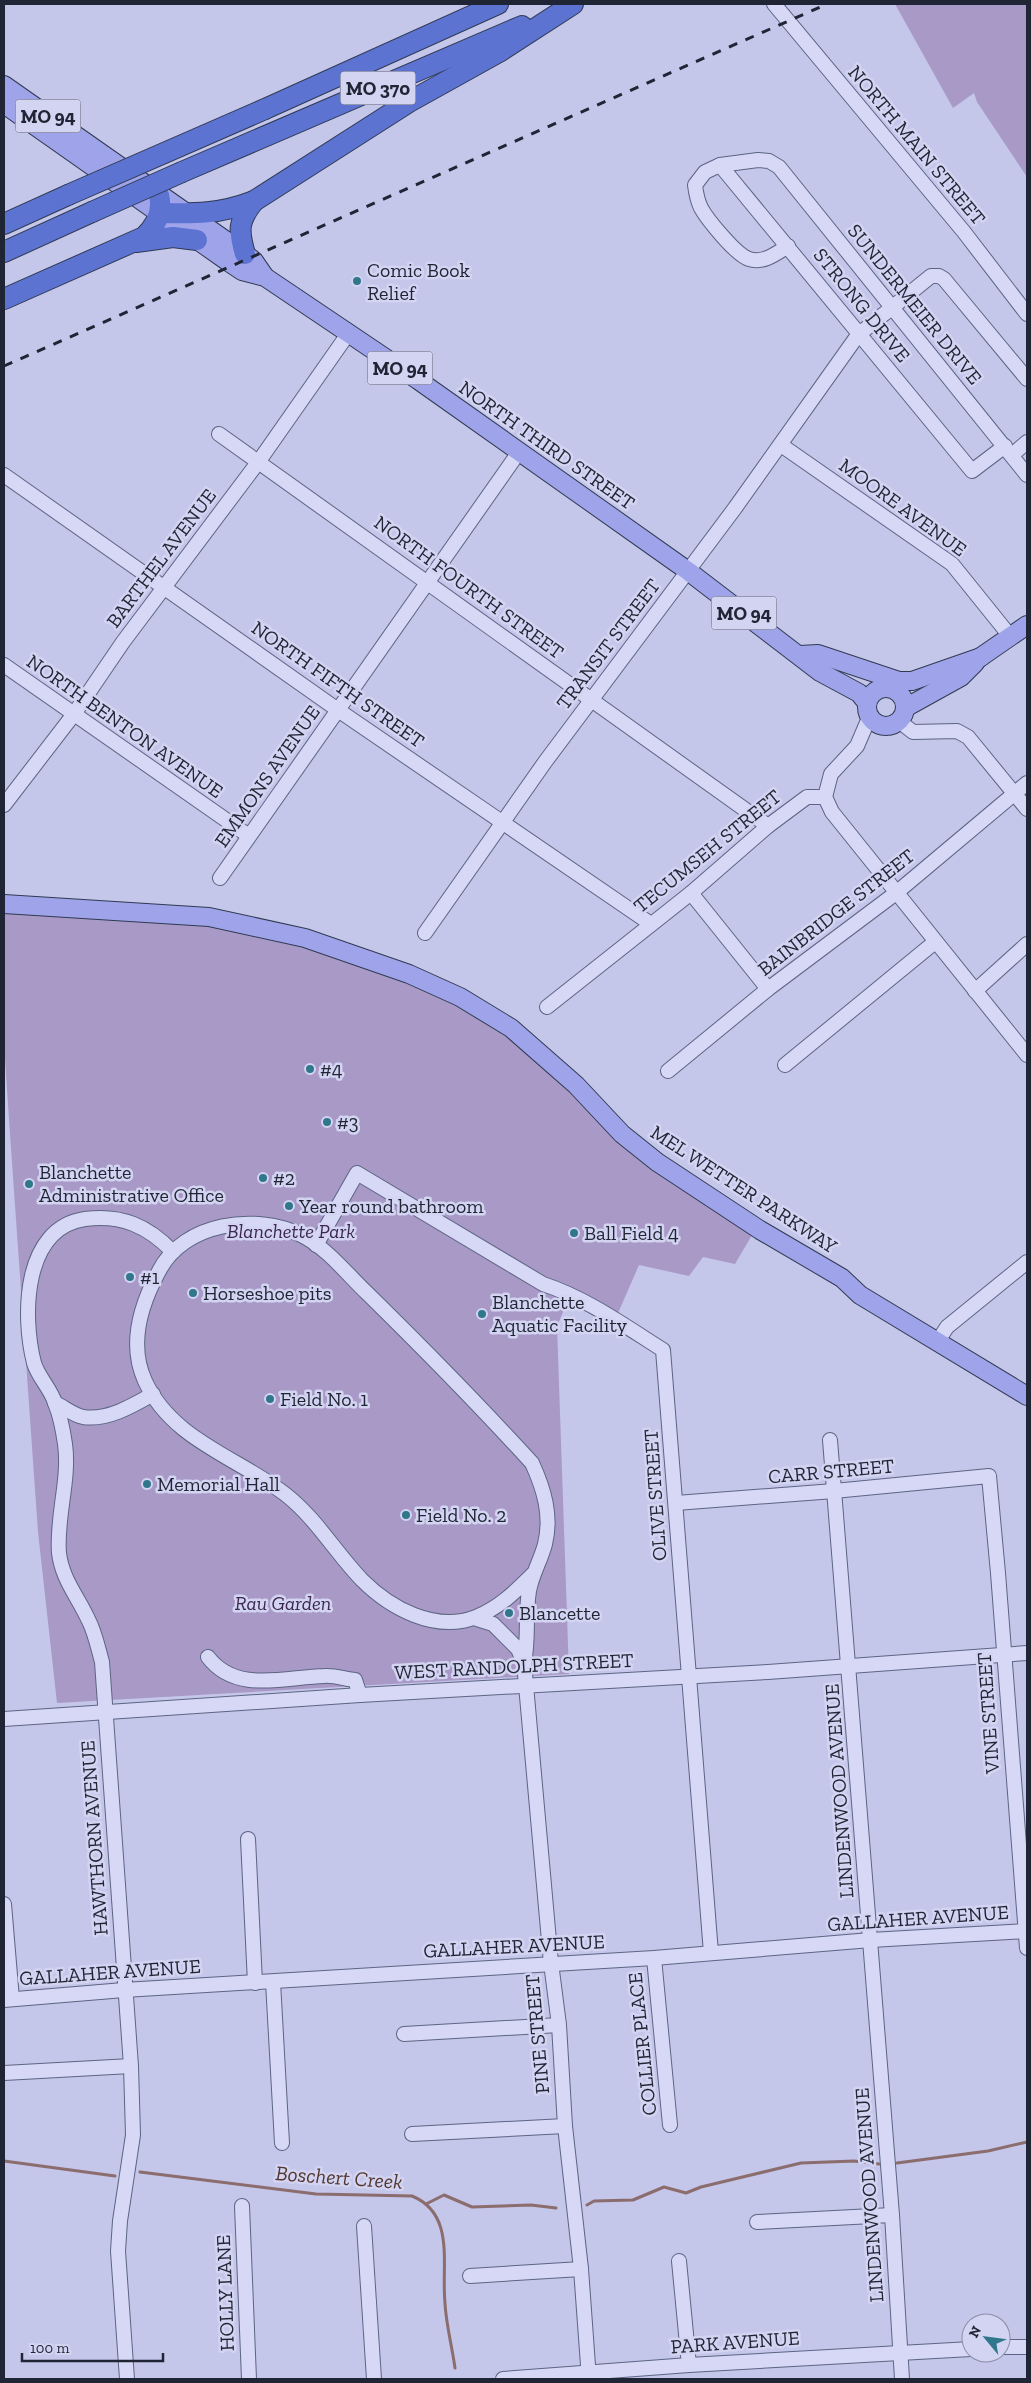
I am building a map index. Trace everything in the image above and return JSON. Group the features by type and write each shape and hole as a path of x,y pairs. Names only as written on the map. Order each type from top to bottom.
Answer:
{"highway":[{"name":"MO 370","path":"4,224 498,4"},
{"name":"MO 370","path":"4,252 182,172 573,4"},
{"path":"4,299 136,242 150,232 160,204 187,214 221,212 254,201 409,102 499,52 573,4"},
{"path":"245,254 241,239 240,223 242,217 254,201"},
{"path":"4,218 30,212"},
{"path":"136,242 173,237 197,240"}],"main road":[{"name":"NORTH THIRD STREET","path":"4,85 160,204 197,240 242,270 265,277 688,571 820,672 859,693 875,724 892,726 901,701"},
{"name":"NORTH THIRD STREET","path":"4,104 160,204"},
{"name":"NORTH THIRD STREET","path":"187,214 254,261 265,277"},
{"path":"901,701 981,657 1027,625"},
{"name":"NORTH THIRD STREET","path":"800,655 818,654 901,701"},
{"name":"NORTH THIRD STREET","path":"800,655 879,688 890,688 901,701"},
{"path":"868,711 871,694 879,688"},
{"name":"MEL WETTER PARKWAY","path":"4,904 209,917 305,938 409,974 460,997 511,1028 576,1085 622,1134 663,1172"},
{"name":"MEL WETTER PARKWAY","path":"4,912 208,926 303,946 406,982 456,1004 506,1035 570,1091 616,1140 838,1288 860,1295 938,1341"},
{"path":"938,1341 1027,1396"}],"street":[{"name":"NORTH MAIN STREET","path":"774,4 964,232 1027,314"},
{"name":"SUNDERMEIER DRIVE","path":"720,165 758,160 769,161 779,167 1027,475"},
{"path":"720,165 705,172 695,185 696,196 702,210 718,230 739,254 749,259 767,258 788,246"},
{"name":"STRONG DRIVE","path":"720,165 788,246 858,335 972,471 1009,451"},
{"name":"TRANSIT STREET","path":"425,933 591,699 781,445 858,335 931,276 939,276 944,279 1027,379"},
{"name":"BARTHEL AVENUE","path":"4,805 74,714 163,588 259,461 348,334"},
{"name":"NORTH FOURTH STREET","path":"219,434 768,826"},
{"path":"1009,451 1027,442"},
{"name":"MOORE AVENUE","path":"781,445 952,564 1010,636"},
{"name":"EMMONS AVENUE","path":"220,878 519,452"},
{"name":"NORTH FIFTH STREET","path":"4,475 502,824 651,924"},
{"name":"NORTH BENTON AVENUE","path":"4,665 249,836"},
{"name":"NORTH THIRD STREET","path":"901,701 913,732 957,731 968,737 1027,809"},
{"path":"868,711 856,746 831,774 825,796 832,812 1027,1055"},
{"name":"BAINBRIDGE STREET","path":"668,1071 768,990 896,893 1027,783"},
{"name":"TECUMSEH STREET","path":"547,1007 691,893 768,826 807,797 825,796"},
{"path":"691,893 768,990"},
{"path":"785,1066 935,942"},
{"path":"975,990 1027,944"},
{"name":"OLIVE STREET","path":"316,1245 357,1173 389,1190 543,1284 558,1289 616,1320 663,1350 676,1503 687,1676 711,1954"},
{"path":"153,1394 122,1410 89,1417 78,1415 56,1402 35,1366 29,1341 29,1300 32,1275 41,1250 55,1231 78,1220 105,1217 123,1219 144,1228 173,1252"},
{"path":"257,1223 302,1235 316,1245 418,1343 532,1463 542,1485 548,1517 545,1545 533,1574 493,1609 474,1618 459,1621 428,1620 406,1612 384,1599 362,1580 303,1509 282,1492 185,1431 166,1412 144,1380 137,1352 138,1324 147,1293 161,1266 185,1242 209,1231 232,1224 257,1223"},
{"path":"938,1341 946,1327 1027,1262"},
{"name":"HAWTHORN AVENUE","path":"56,1402 65,1445 65,1469 59,1530 60,1555 65,1576 88,1618 102,1662 124,1990 131,2066 134,2135 120,2222 118,2251 127,2379"},
{"name":"LINDENWOOD AVENUE","path":"830,1440 850,1664 892,2215 902,2379"},
{"name":"CARR STREET","path":"676,1503 834,1491 989,1476"},
{"name":"VINE STREET","path":"989,1476 1027,1948"},
{"name":"PINE STREET","path":"533,1574 528,1592 528,1645 524,1663 525,1686 551,1963 559,2025 565,2126 581,2269 589,2376"},
{"path":"474,1618 494,1624 518,1649 524,1663"},
{"name":"WEST RANDOLPH STREET","path":"4,1719 360,1694 525,1686 1027,1653"},
{"path":"208,1657 216,1668 251,1682 327,1675 355,1680 360,1694"},
{"path":"248,1839 256,1983"},
{"path":"4,1904 8,1999"},
{"name":"GALLAHER AVENUE","path":"8,1999 124,1990 654,1958 871,1940 1026,1931"},
{"name":"COLLIER PLACE","path":"654,1958 670,2125"},
{"path":"273,1982 282,2143"},
{"path":"404,2034 559,2025"},
{"path":"4,2073 131,2066"},
{"path":"412,2134 565,2126"},
{"name":"HOLLY LANE","path":"242,2206 248,2379"},
{"path":"757,2222 892,2215"},
{"path":"364,2226 374,2379"},
{"path":"679,2260 689,2364"},
{"path":"470,2276 581,2269"},
{"path":"1011,2347 1027,2346"},
{"name":"PARK AVENUE","path":"503,2379 589,2376 689,2364 900,2351 961,2349"}],"green space":[{"path":"895,4 1027,4 1027,177 977,102 974,93 953,108"},
{"name":"Blanchette Park","path":"4,912 208,926 303,946 406,982 456,1004 506,1035 570,1091 616,1140 652,1169 752,1235 735,1264 703,1257 689,1276 639,1265 615,1320 557,1296 567,1303 557,1326 569,1674 57,1703 38,1532 10,1134 4,1043"}],"waterway":[{"path":"897,2163 988,2151 1027,2142"},
{"name":"Boschert Creek","path":"4,2161 115,2176"},
{"path":"587,2205 594,2201 633,2200 664,2187 686,2193 701,2187 801,2163 854,2161 879,2164"},
{"name":"Boschert Creek","path":"140,2172 316,2194 412,2196 426,2204 435,2215 441,2228 444,2242 446,2311 455,2368"},
{"path":"426,2204 444,2195 472,2207 531,2205 556,2208"}],"railway":[{"path":"4,366 827,4"}],"place":[{"name":"Comic Book Relief","path":"357,281"},
{"name":"#4","path":"310,1069"},
{"name":"#3","path":"327,1122"},
{"name":"#2","path":"263,1178"},
{"name":"Blanchette Administrative Office","path":"29,1184"},
{"name":"Year round bathroom","path":"289,1206"},
{"name":"Ball Field 4","path":"574,1233"},
{"name":"#1","path":"130,1277"},
{"name":"Horseshoe pits","path":"193,1293"},
{"name":"Blanchette Aquatic Facility","path":"482,1314"},
{"name":"Field No. 1","path":"270,1399"},
{"name":"Memorial Hall","path":"147,1484"},
{"name":"Field No. 2","path":"406,1515"},
{"name":"Blancette","path":"509,1613"}],"park label":[{"name":"Rau Garden","path":"283,1603"}]}
